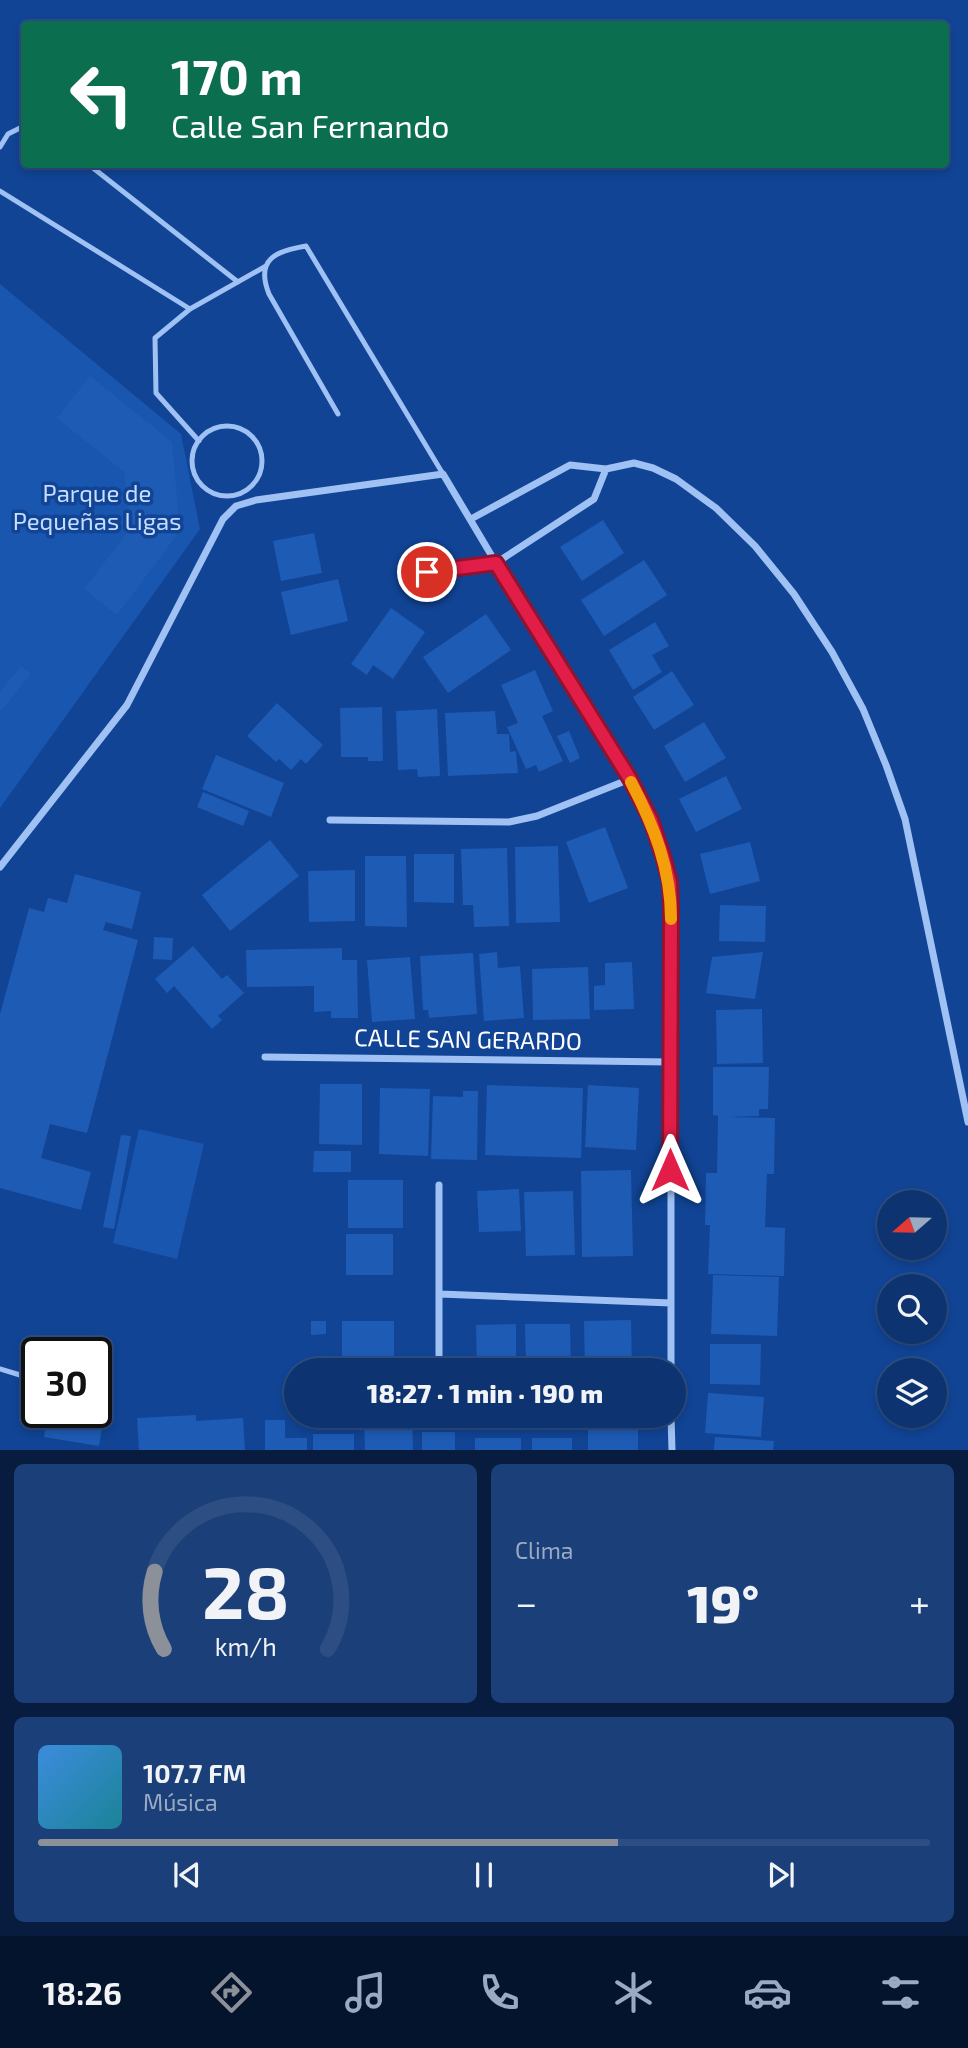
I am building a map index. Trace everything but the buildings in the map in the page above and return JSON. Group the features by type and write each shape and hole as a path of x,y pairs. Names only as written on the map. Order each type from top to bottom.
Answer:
{"street":[{"path":"471,519 570,465 606,469 634,463 676,479 716,508 755,546 794,594 832,652 863,709 886,765 905,819 968,1122"},
{"path":"404,575 496,563 594,499 606,469"},
{"path":"0,867 127,705 223,519 236,506 256,500 443,474 630,779 651,820 670,882 671,1358"},
{"path":"330,820 509,822 537,816 630,779"},
{"name":"CALLE SAN GERARDO","path":"265,1057 670,1062"},
{"path":"439,1185 439,1358"},
{"path":"440,1294 671,1303"},
{"path":"671,1428 672,1450"}],"lane":[{"path":"0,147 8,134 21,128"},
{"path":"93,168 238,282"},
{"path":"0,191 190,309"},
{"path":"338,414 263,280 268,260 282,250 306,246 443,474"},
{"path":"199,441 156,393 155,338 190,309 267,265"},
{"path":"224,426 244,430 258,444 262,464 260,473 249,489 230,496 211,492 197,478 192,459 199,441 206,433 224,426"},
{"path":"230,496 236,506"},
{"path":"0,1369 20,1375"}],"green space":[{"name":"Parque de Pequeñas Ligas","path":"0,284 181,434 200,529 0,808"},
{"path":"139,1129 204,1144 177,1259 113,1243"}],"slow traffic":[{"path":"631,782 651,820 663,856 670,882 671,919"}],"route":[{"path":"427,572 496,563 630,779 651,820 670,882 670,1170"}]}
